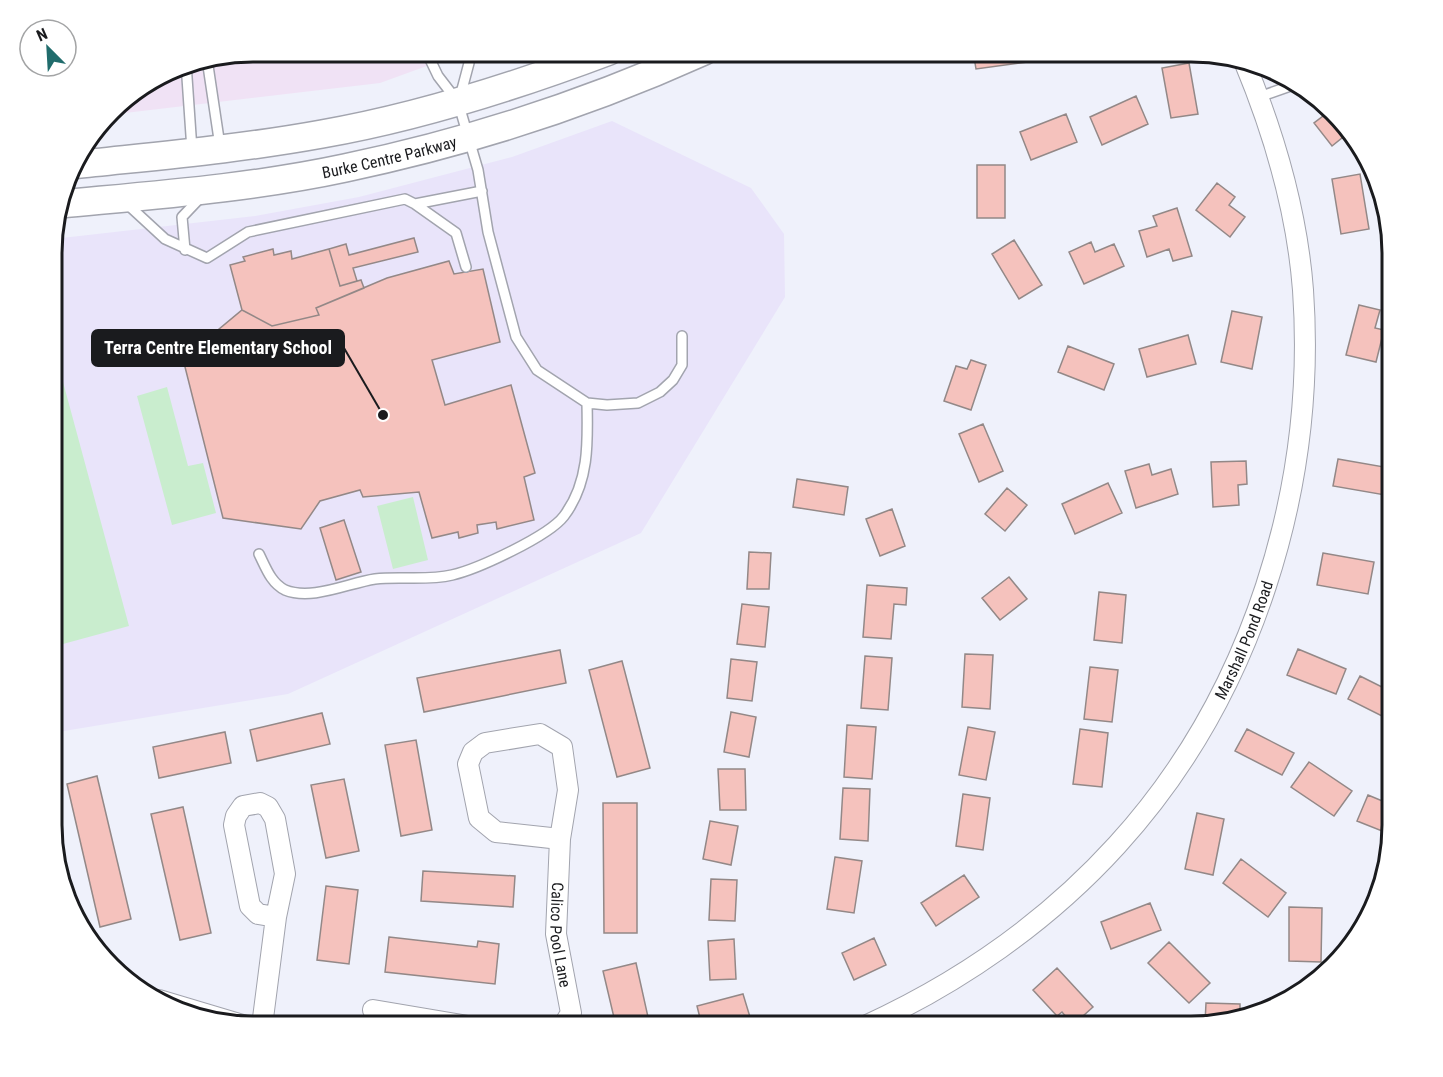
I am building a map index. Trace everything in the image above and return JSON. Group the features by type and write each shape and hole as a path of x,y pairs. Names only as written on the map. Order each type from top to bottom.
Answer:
{"main road":[{"path":"84,164 192,153 322,134 458,102 532,80 582,61"},
{"name":"Burke Centre Parkway","path":"68,203 209,188 344,168 468,138 554,111 681,61"}],"street":[{"name":"Marshall Pond Road","path":"885,1016 941,987 1022,933 1117,845 1181,760 1212,708 1244,645 1274,562 1288,509 1299,447 1305,361 1303,289 1290,207 1260,98 1248,71"},
{"name":"Calico Pool Lane","path":"560,839 496,832 486,826 478,818 468,764 472,752 485,742 540,734 562,747 568,790 560,839 556,934 571,1013 570,1015"},
{"path":"263,1015 276,917 285,874 274,819 268,807 260,803 243,806 236,816 234,825 250,906 258,914 276,917"},
{"path":"373,1010 404,1015"}],"lane":[{"path":"431,61 438,76 458,102 482,190 488,232 516,337 537,370 587,403 607,405 638,403 660,392 673,380 682,364 682,336"},
{"path":"458,102 469,61"},
{"path":"208,67 220,149"},
{"path":"187,73 192,153"},
{"path":"1260,98 1287,88"},
{"path":"185,250 182,217 209,188"},
{"path":"415,204 482,190"},
{"path":"121,198 142,221 165,239 207,258 248,232 405,199 456,233 466,267"},
{"path":"259,554 273,582 285,590 299,593 376,579 452,575 516,548 543,535 562,518 576,499 586,465 587,403"}],"shaded area":[{"path":"440,61 380,83 122,113 146,94 179,76 227,63"},
{"path":"612,121 751,188 784,234 785,297 641,533 288,694 62,731 62,238 255,216 359,197 512,157"}],"green space":[{"path":"61,375 129,626 62,644"},
{"path":"167,387 188,466 203,463 216,513 172,525 137,396"},
{"path":"413,497 428,560 393,569 377,506"}],"building":[{"path":"975,62 1027,62 1027,62 976,69"},
{"path":"1189,63 1198,114 1171,118 1162,68"},
{"path":"1136,96 1148,124 1102,145 1090,117"},
{"path":"1066,114 1077,142 1031,160 1020,132"},
{"path":"1324,116 1343,137 1332,146 1314,123"},
{"path":"977,165 1005,165 1005,218 977,218"},
{"path":"1360,174 1369,229 1341,234 1332,179"},
{"path":"1217,183 1235,197 1229,205 1245,217 1230,237 1196,210"},
{"path":"1177,208 1192,256 1173,261 1169,249 1147,257 1139,231 1157,226 1153,216"},
{"path":"414,238 418,252 353,268 357,281 340,286 329,249 346,244 349,255"},
{"path":"1014,240 1042,285 1019,299 992,254"},
{"path":"1091,242 1095,252 1114,244 1124,266 1084,284 1069,252"},
{"path":"273,249 274,255 291,251 292,259 329,249 340,286 361,280 364,288 316,308 319,315 272,326 242,310 230,265 245,261 243,257"},
{"path":"449,261 454,274 483,269 500,342 432,360 445,405 511,385 535,473 524,477 534,520 497,529 496,522 477,525 478,533 459,538 458,532 432,538 419,492 363,497 360,490 320,501 301,529 223,518 183,359 242,310 272,326 319,315 316,308 387,278"},
{"path":"1359,305 1380,310 1375,328 1381,329 1381,342 1376,362 1346,355"},
{"path":"1232,311 1262,317 1252,369 1221,362"},
{"path":"1188,335 1196,364 1147,377 1139,349"},
{"path":"1068,346 1114,364 1104,390 1058,372"},
{"path":"971,360 986,365 971,410 944,401 956,366 967,369"},
{"path":"983,424 1003,471 979,482 959,434"},
{"path":"1338,459 1381,466 1381,494 1333,486"},
{"path":"1246,461 1247,484 1238,485 1239,505 1213,507 1211,462"},
{"path":"1149,464 1152,475 1171,469 1178,494 1136,508 1125,471"},
{"path":"797,479 848,487 844,515 793,507"},
{"path":"1108,483 1122,513 1075,534 1062,504"},
{"path":"1007,488 1027,505 1005,531 985,514"},
{"path":"892,509 905,546 880,556 866,519"},
{"path":"344,520 361,572 336,580 320,528"},
{"path":"749,552 771,553 769,589 747,589"},
{"path":"1323,553 1374,562 1368,594 1317,585"},
{"path":"1009,577 1027,599 1000,620 982,598"},
{"path":"867,585 907,588 906,605 894,604 891,639 863,637"},
{"path":"1099,592 1126,595 1122,643 1094,640"},
{"path":"742,604 769,607 765,647 737,644"},
{"path":"1298,649 1346,669 1336,694 1287,675"},
{"path":"560,650 566,683 424,712 417,678"},
{"path":"965,654 993,655 990,709 962,707"},
{"path":"865,656 892,658 888,710 861,708"},
{"path":"731,659 757,662 752,701 727,698"},
{"path":"622,661 650,768 617,777 589,670"},
{"path":"1090,667 1118,670 1112,722 1084,719"},
{"path":"1360,676 1381,686 1381,716 1348,699"},
{"path":"731,712 756,717 749,757 724,752"},
{"path":"322,713 330,744 257,761 250,730"},
{"path":"847,725 876,727 872,779 844,777"},
{"path":"968,727 995,732 986,780 959,775"},
{"path":"1080,729 1108,733 1102,787 1073,784"},
{"path":"1247,729 1294,753 1282,775 1235,751"},
{"path":"225,732 231,763 159,778 153,747"},
{"path":"416,740 432,830 401,836 385,745"},
{"path":"1309,762 1352,791 1334,816 1291,787"},
{"path":"718,769 745,769 746,810 720,810"},
{"path":"97,776 131,919 100,927 67,784"},
{"path":"344,779 359,851 326,858 311,785"},
{"path":"843,788 870,789 868,841 840,839"},
{"path":"963,794 990,798 983,850 956,846"},
{"path":"1368,795 1381,800 1381,831 1357,821"},
{"path":"603,803 637,803 637,933 604,933"},
{"path":"183,807 211,933 180,940 151,814"},
{"path":"1197,813 1224,819 1213,875 1185,869"},
{"path":"710,821 738,826 731,865 703,859"},
{"path":"835,857 862,861 854,913 827,909"},
{"path":"1241,859 1286,893 1268,917 1223,883"},
{"path":"423,871 515,876 513,907 421,901"},
{"path":"964,875 979,897 936,926 921,903"},
{"path":"711,879 737,880 735,921 709,920"},
{"path":"326,886 358,890 349,964 317,960"},
{"path":"1150,903 1161,930 1111,949 1101,922"},
{"path":"1289,907 1322,908 1321,962 1289,961"},
{"path":"389,937 477,947 478,941 499,944 495,984 385,972"},
{"path":"874,938 886,965 854,980 842,953"},
{"path":"734,939 736,979 710,980 708,941"},
{"path":"1169,942 1210,983 1189,1003 1148,963"},
{"path":"636,963 648,1015 613,1015 603,971"},
{"path":"1057,968 1093,1007 1083,1016 1065,1016 1062,1012 1057,1016 1033,990"},
{"path":"743,994 750,1016 699,1015 697,1006"},
{"path":"1206,1003 1240,1004 1240,1008 1205,1015"}],"place":[{"name":"Terra Centre Elementary School","path":"383,415"}]}
